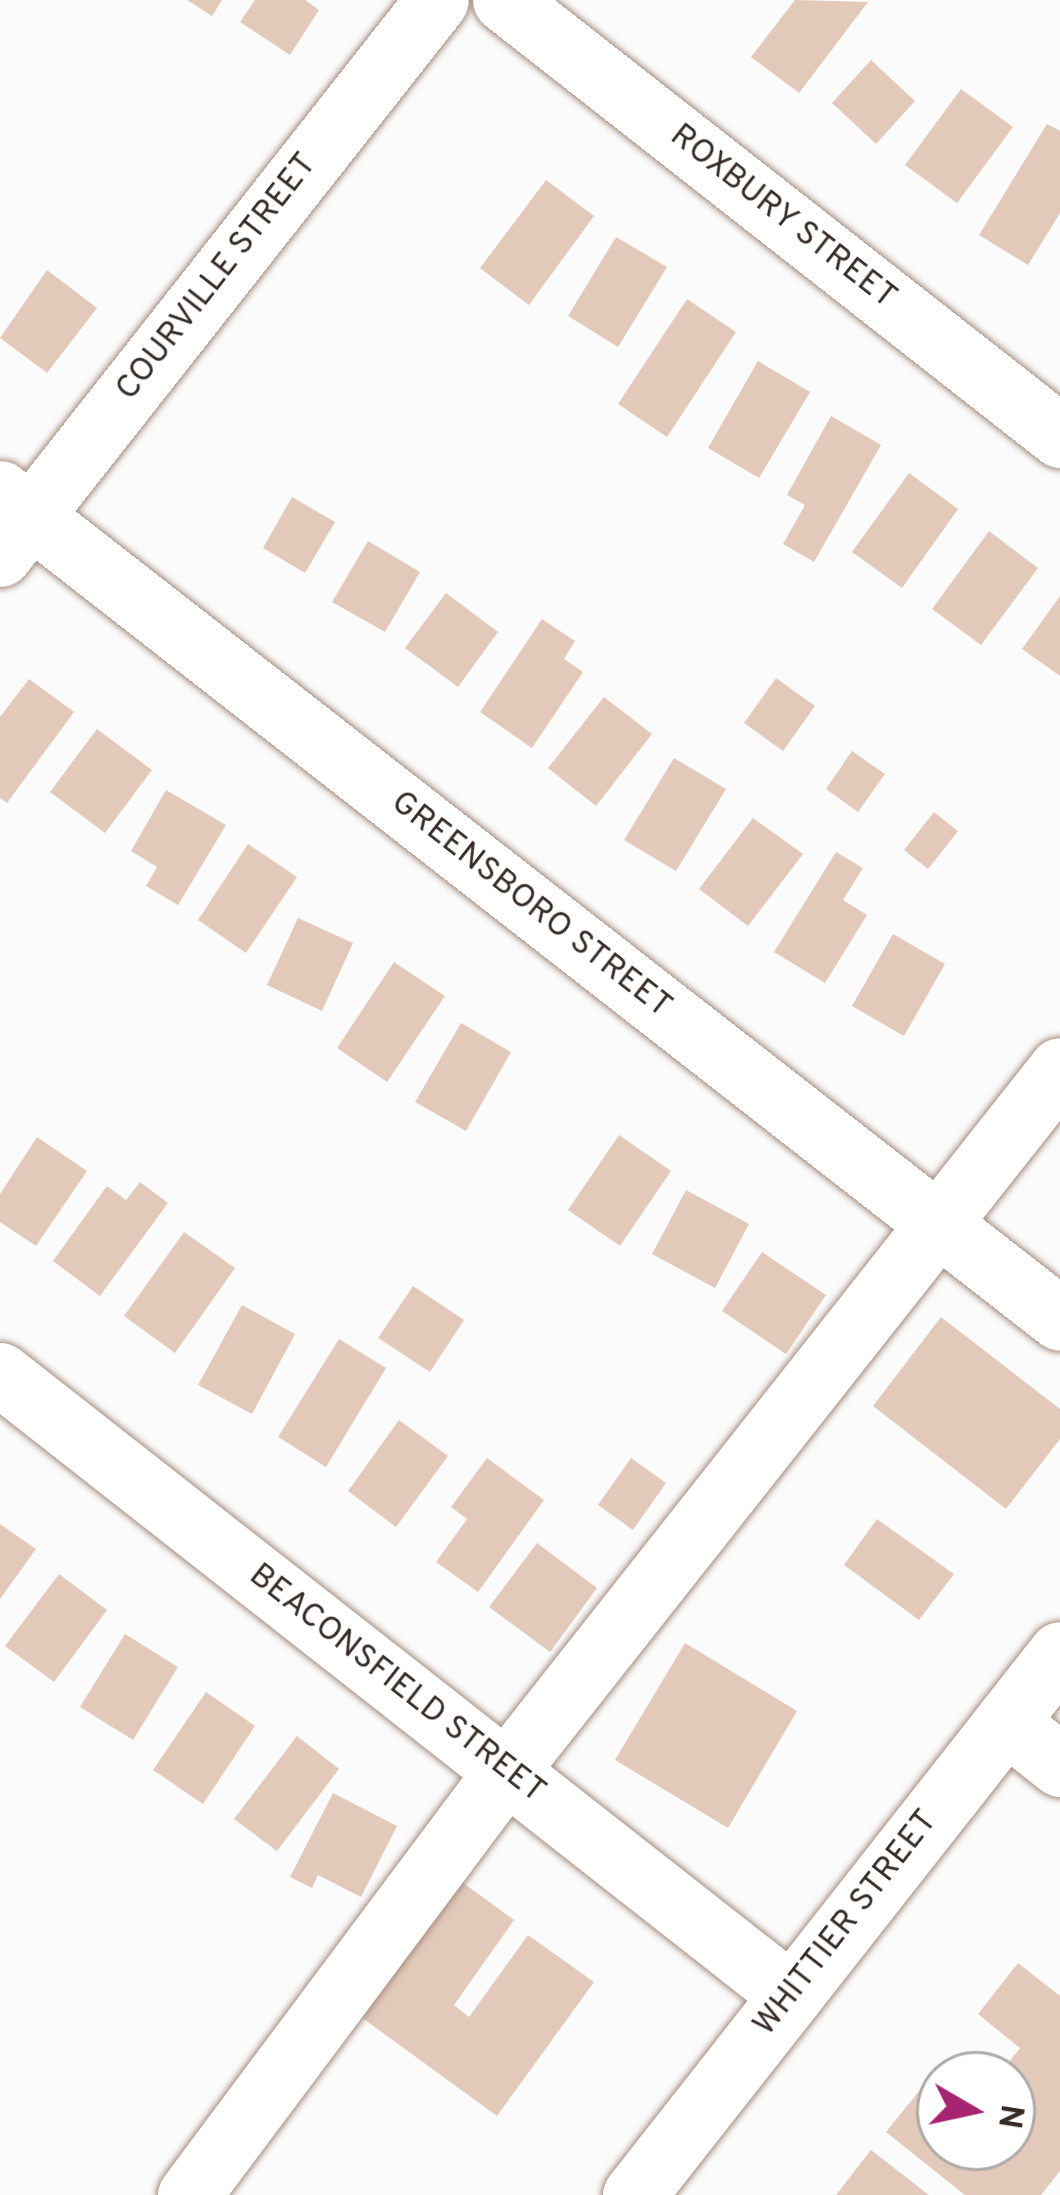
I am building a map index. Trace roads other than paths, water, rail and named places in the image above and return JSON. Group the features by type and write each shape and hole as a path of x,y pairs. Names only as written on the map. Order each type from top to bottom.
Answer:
{"street":[{"name":"COURVILLE STREET","path":"10,521 437,0"},
{"name":"ROXBURY STREET","path":"504,0 1060,436"},
{"name":"GREENSBORO STREET","path":"10,521 1060,1319"},
{"path":"189,2195 506,1771 1060,1069"},
{"name":"BEACONSFIELD STREET","path":"0,1374 791,1995"},
{"name":"WHITTIER STREET","path":"634,2195 1060,1653"},
{"path":"1006,1722 1060,1765"}]}
